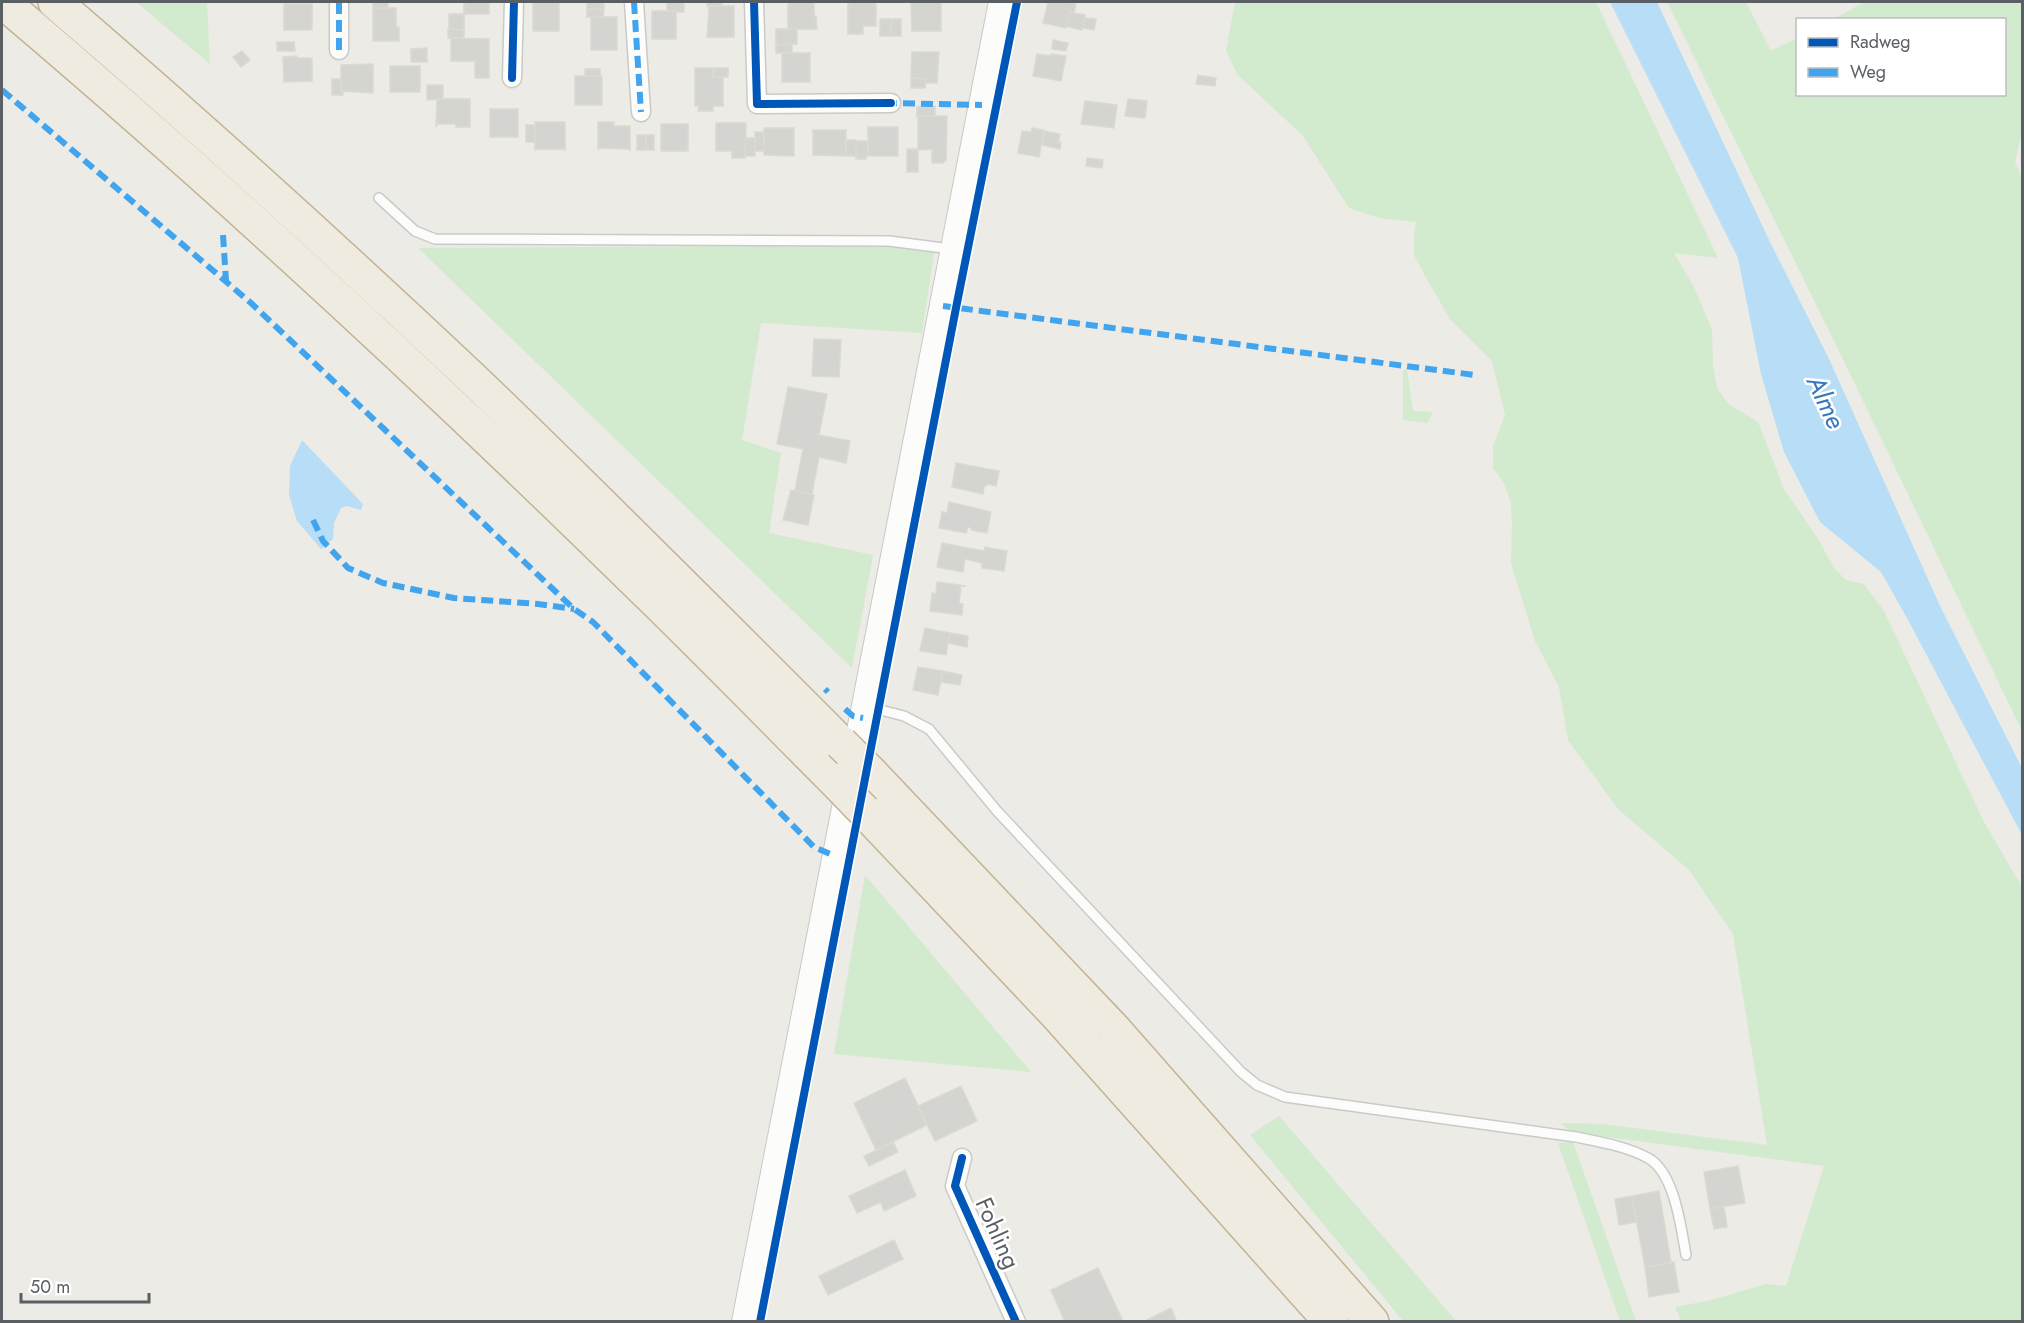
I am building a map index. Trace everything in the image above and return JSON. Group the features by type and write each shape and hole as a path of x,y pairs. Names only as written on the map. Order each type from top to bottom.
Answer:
{"highway":[{"path":"3,2 248,216 448,401 645,590 834,780 1057,1015 1331,1322"},
{"path":"55,2 261,184 473,379 668,569 871,773 1113,1028 1372,1322"}],"main road":[{"path":"745,1322 1002,2"}],"street":[{"path":"339,2 339,50"},
{"path":"512,78 514,2"},
{"path":"634,2 641,112"},
{"path":"754,2 757,104 891,103"},
{"name":"Fohling","path":"962,1158 955,1186 1016,1322"}],"lane":[{"path":"379,198 415,231 435,239 889,241 953,249"},
{"path":"865,706 904,716 928,729 997,811 1241,1072 1257,1085 1285,1097 1576,1137 1610,1144 1649,1158 1656,1164 1668,1183 1678,1209 1686,1255"}],"green space":[{"path":"136,2 207,2 210,64"},
{"path":"1235,2 1596,2 1718,258 1674,253 1694,287 1712,330 1713,364 1717,388 1728,404 1758,422 1784,489 1818,539 1834,568 1846,580 1864,584 1884,611 1984,822 2022,887 2022,1321 1681,1321 1675,1307 1708,1301 1766,1284 1786,1286 1824,1166 1570,1132 1561,1123 1602,1124 1767,1145 1733,934 1689,870 1617,808 1568,740 1559,687 1535,641 1511,563 1511,503 1504,483 1493,468 1493,446 1505,415 1492,361 1450,319 1424,274 1414,255 1416,222 1379,218 1349,208 1303,136 1237,74 1226,51"},
{"path":"1667,2 1746,2 1771,51 1796,38 1796,96 2006,96 2006,18 1836,18 1864,2 2022,2 2022,131 2015,163 2022,176 2022,731 1840,353"},
{"path":"906,245 934,253 922,333 761,323 742,440 781,453 769,533 873,555 852,668 418,248"},
{"path":"1403,370 1407,370 1413,411 1433,412 1427,423 1403,420"},
{"path":"865,875 1031,1072 834,1054"},
{"path":"1279,1116 1456,1321 1403,1321 1250,1135"},
{"path":"1573,1142 1636,1321 1620,1321 1558,1143"}],"water":[{"name":"Alme","path":"1610,2 1657,2 1770,242 1830,361 1940,606 2022,768 2022,835 1881,572 1820,522 1784,452 1761,374 1738,258"},
{"path":"302,440 363,504 361,510 347,506 341,508 334,523 333,539 321,549 297,521 289,495 290,466"}],"building":[{"path":"373,2 388,2 388,8 373,8"},
{"path":"464,2 489,2 489,14 464,14"},
{"path":"533,2 559,2 559,31 533,31"},
{"path":"587,2 604,2 604,9 587,9"},
{"path":"667,2 684,2 684,12 667,11"},
{"path":"707,2 722,2 722,6 707,6"},
{"path":"788,2 814,2 817,29 788,29"},
{"path":"848,2 876,2 876,26 863,26 863,34 848,34"},
{"path":"911,2 941,2 941,31 912,31"},
{"path":"1048,2 1076,3 1074,13 1069,12 1066,28 1043,23"},
{"path":"284,4 312,4 312,30 284,30"},
{"path":"709,6 734,6 734,37 707,37"},
{"path":"373,8 396,8 399,41 373,41"},
{"path":"587,9 604,9 603,17 587,17"},
{"path":"652,11 676,11 676,39 652,39"},
{"path":"1069,12 1085,15 1082,30 1066,26"},
{"path":"449,14 464,14 464,30 449,29"},
{"path":"591,17 617,17 617,50 591,50"},
{"path":"1084,18 1096,19 1094,30 1082,28"},
{"path":"880,19 891,19 891,36 880,36"},
{"path":"891,19 901,19 901,36 891,36"},
{"path":"448,29 464,30 464,38 448,38"},
{"path":"776,29 797,29 797,44 776,45"},
{"path":"451,38 489,39 489,78 475,78 475,61 451,61"},
{"path":"1053,40 1068,43 1066,51 1052,49"},
{"path":"277,42 294,42 295,51 277,51"},
{"path":"792,44 792,53 776,53 776,45"},
{"path":"427,48 427,62 411,62 411,49"},
{"path":"242,51 250,60 241,67 233,57"},
{"path":"912,52 939,52 937,83 925,83 926,79 911,78"},
{"path":"782,53 810,53 810,82 782,82"},
{"path":"1037,54 1066,56 1061,81 1033,76"},
{"path":"297,56 297,58 312,58 312,81 284,82 283,57"},
{"path":"373,64 373,93 341,91 341,65"},
{"path":"390,66 420,66 420,92 390,92"},
{"path":"695,68 713,68 713,77 723,77 723,106 713,106 713,111 698,111 699,106 695,106"},
{"path":"713,68 728,68 728,77 713,77"},
{"path":"585,69 600,69 600,76 585,76"},
{"path":"1198,75 1216,78 1215,86 1196,84"},
{"path":"575,76 602,76 602,105 575,105"},
{"path":"911,78 926,79 925,88 911,88"},
{"path":"332,79 341,79 343,95 332,95"},
{"path":"427,85 443,85 443,99 427,100"},
{"path":"437,99 470,99 470,127 437,124 436,127"},
{"path":"1128,99 1147,101 1145,118 1125,116"},
{"path":"1085,101 1117,105 1114,128 1081,124"},
{"path":"935,106 935,116 917,117 917,107"},
{"path":"490,109 518,109 518,137 490,137"},
{"path":"918,116 947,116 946,160 943,163 932,163 932,149 918,150"},
{"path":"535,122 565,122 565,151 564,149 536,149 535,151"},
{"path":"598,122 614,122 613,126 630,126 630,151 629,149 599,148 598,150"},
{"path":"716,123 746,123 745,158 732,158 732,151 716,151"},
{"path":"661,124 688,124 688,151 661,151"},
{"path":"526,125 535,125 535,142 526,142"},
{"path":"868,127 898,127 898,156 868,156"},
{"path":"764,128 794,128 794,156 764,155"},
{"path":"1032,128 1044,130 1039,157 1018,153 1022,131 1031,132"},
{"path":"813,130 846,130 846,156 813,155"},
{"path":"1044,131 1060,134 1058,142 1061,142 1060,149 1042,145"},
{"path":"755,132 764,132 764,151 755,151"},
{"path":"637,135 646,135 646,150 637,150"},
{"path":"646,135 654,135 654,150 646,150"},
{"path":"746,138 755,138 755,156 745,156"},
{"path":"846,140 856,140 856,156 846,156"},
{"path":"856,141 868,141 866,159 856,159"},
{"path":"907,149 918,149 918,172 907,172"},
{"path":"1087,158 1103,160 1102,168 1086,166"},
{"path":"814,339 841,340 839,377 812,376"},
{"path":"788,387 827,394 819,435 850,441 846,463 819,457 812,494 795,491 803,449 777,444"},
{"path":"956,463 999,471 996,486 988,484 984,487 983,494 952,487"},
{"path":"791,490 814,495 808,525 783,520"},
{"path":"949,502 991,512 987,533 971,530 968,527 966,533 939,528 942,512 947,513"},
{"path":"942,543 984,551 985,547 1007,551 1004,571 982,568 982,563 965,559 963,572 937,567"},
{"path":"937,582 966,586 961,586 959,603 963,604 962,615 930,611 932,593 936,594"},
{"path":"925,628 950,633 946,655 920,651"},
{"path":"950,633 968,636 967,647 948,643"},
{"path":"918,667 943,671 938,695 913,690"},
{"path":"943,671 962,675 960,685 941,682"},
{"path":"905,1078 927,1125 876,1150 854,1103"},
{"path":"961,1086 977,1121 935,1141 918,1106"},
{"path":"893,1142 898,1152 869,1166 864,1156"},
{"path":"1738,1166 1745,1203 1710,1209 1704,1172"},
{"path":"905,1170 916,1196 884,1211 881,1202 857,1213 849,1196"},
{"path":"1659,1191 1671,1263 1645,1267 1632,1196"},
{"path":"1632,1196 1637,1222 1619,1225 1615,1199"},
{"path":"1724,1206 1727,1227 1714,1229 1710,1209"},
{"path":"894,1240 903,1259 828,1295 819,1276"},
{"path":"1674,1262 1679,1292 1649,1297 1645,1267"},
{"path":"1098,1268 1122,1319 1115,1322 1065,1322 1051,1290"},
{"path":"1171,1308 1177,1322 1143,1322"}],"marked path":[{"path":"339,2 339,50"},
{"path":"634,2 641,112"},
{"path":"2,90 251,303 574,609 593,622 814,847 835,856"},
{"path":"885,103 982,105"},
{"path":"223,235 226,281"},
{"path":"943,306 1475,375"},
{"path":"313,520 323,541 348,568 383,583 454,598 574,609"},
{"path":"825,689 828,692"},
{"path":"845,709 853,716 863,718"}],"cycle path":[{"path":"512,78 514,2"},
{"path":"754,2 757,104 891,103"},
{"path":"760,1322 1017,2"},
{"path":"962,1158 955,1186 1016,1322"}]}
